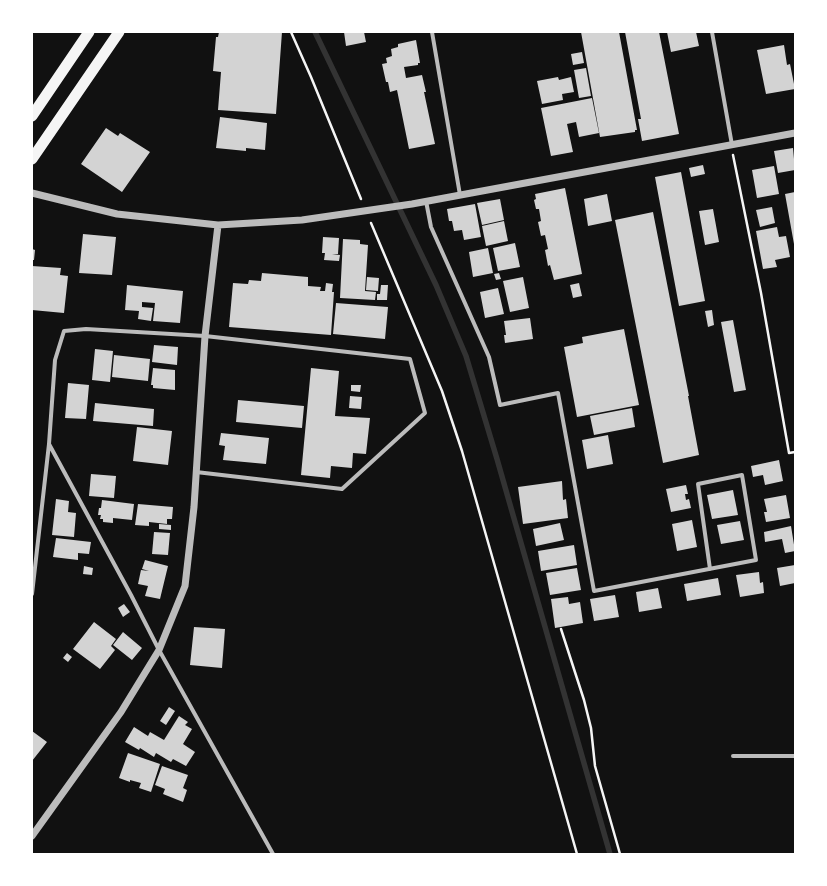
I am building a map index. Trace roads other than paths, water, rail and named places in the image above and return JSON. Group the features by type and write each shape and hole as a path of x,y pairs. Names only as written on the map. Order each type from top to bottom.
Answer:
{"highway":[{"path":"32,116 89,32"},
{"path":"32,159 119,32"}],"street":[{"path":"432,32 460,195"},
{"path":"712,32 732,145"},
{"path":"32,193 117,214 218,225 302,220 412,204 795,133"},
{"path":"426,201 431,227 490,357 500,405 558,393 594,591 710,569 756,560 742,475 698,484 710,569"},
{"path":"32,836 121,712 159,650 185,586 194,507 205,336 218,225"},
{"path":"32,594 49,444 55,360 64,331 86,329 205,336 410,359 425,414 342,488 196,472"},
{"path":"49,444 131,595 159,650 273,854"},
{"path":"734,756 795,756"}],"waterway":[{"path":"315,32 436,285 466,356 610,854"}]}
